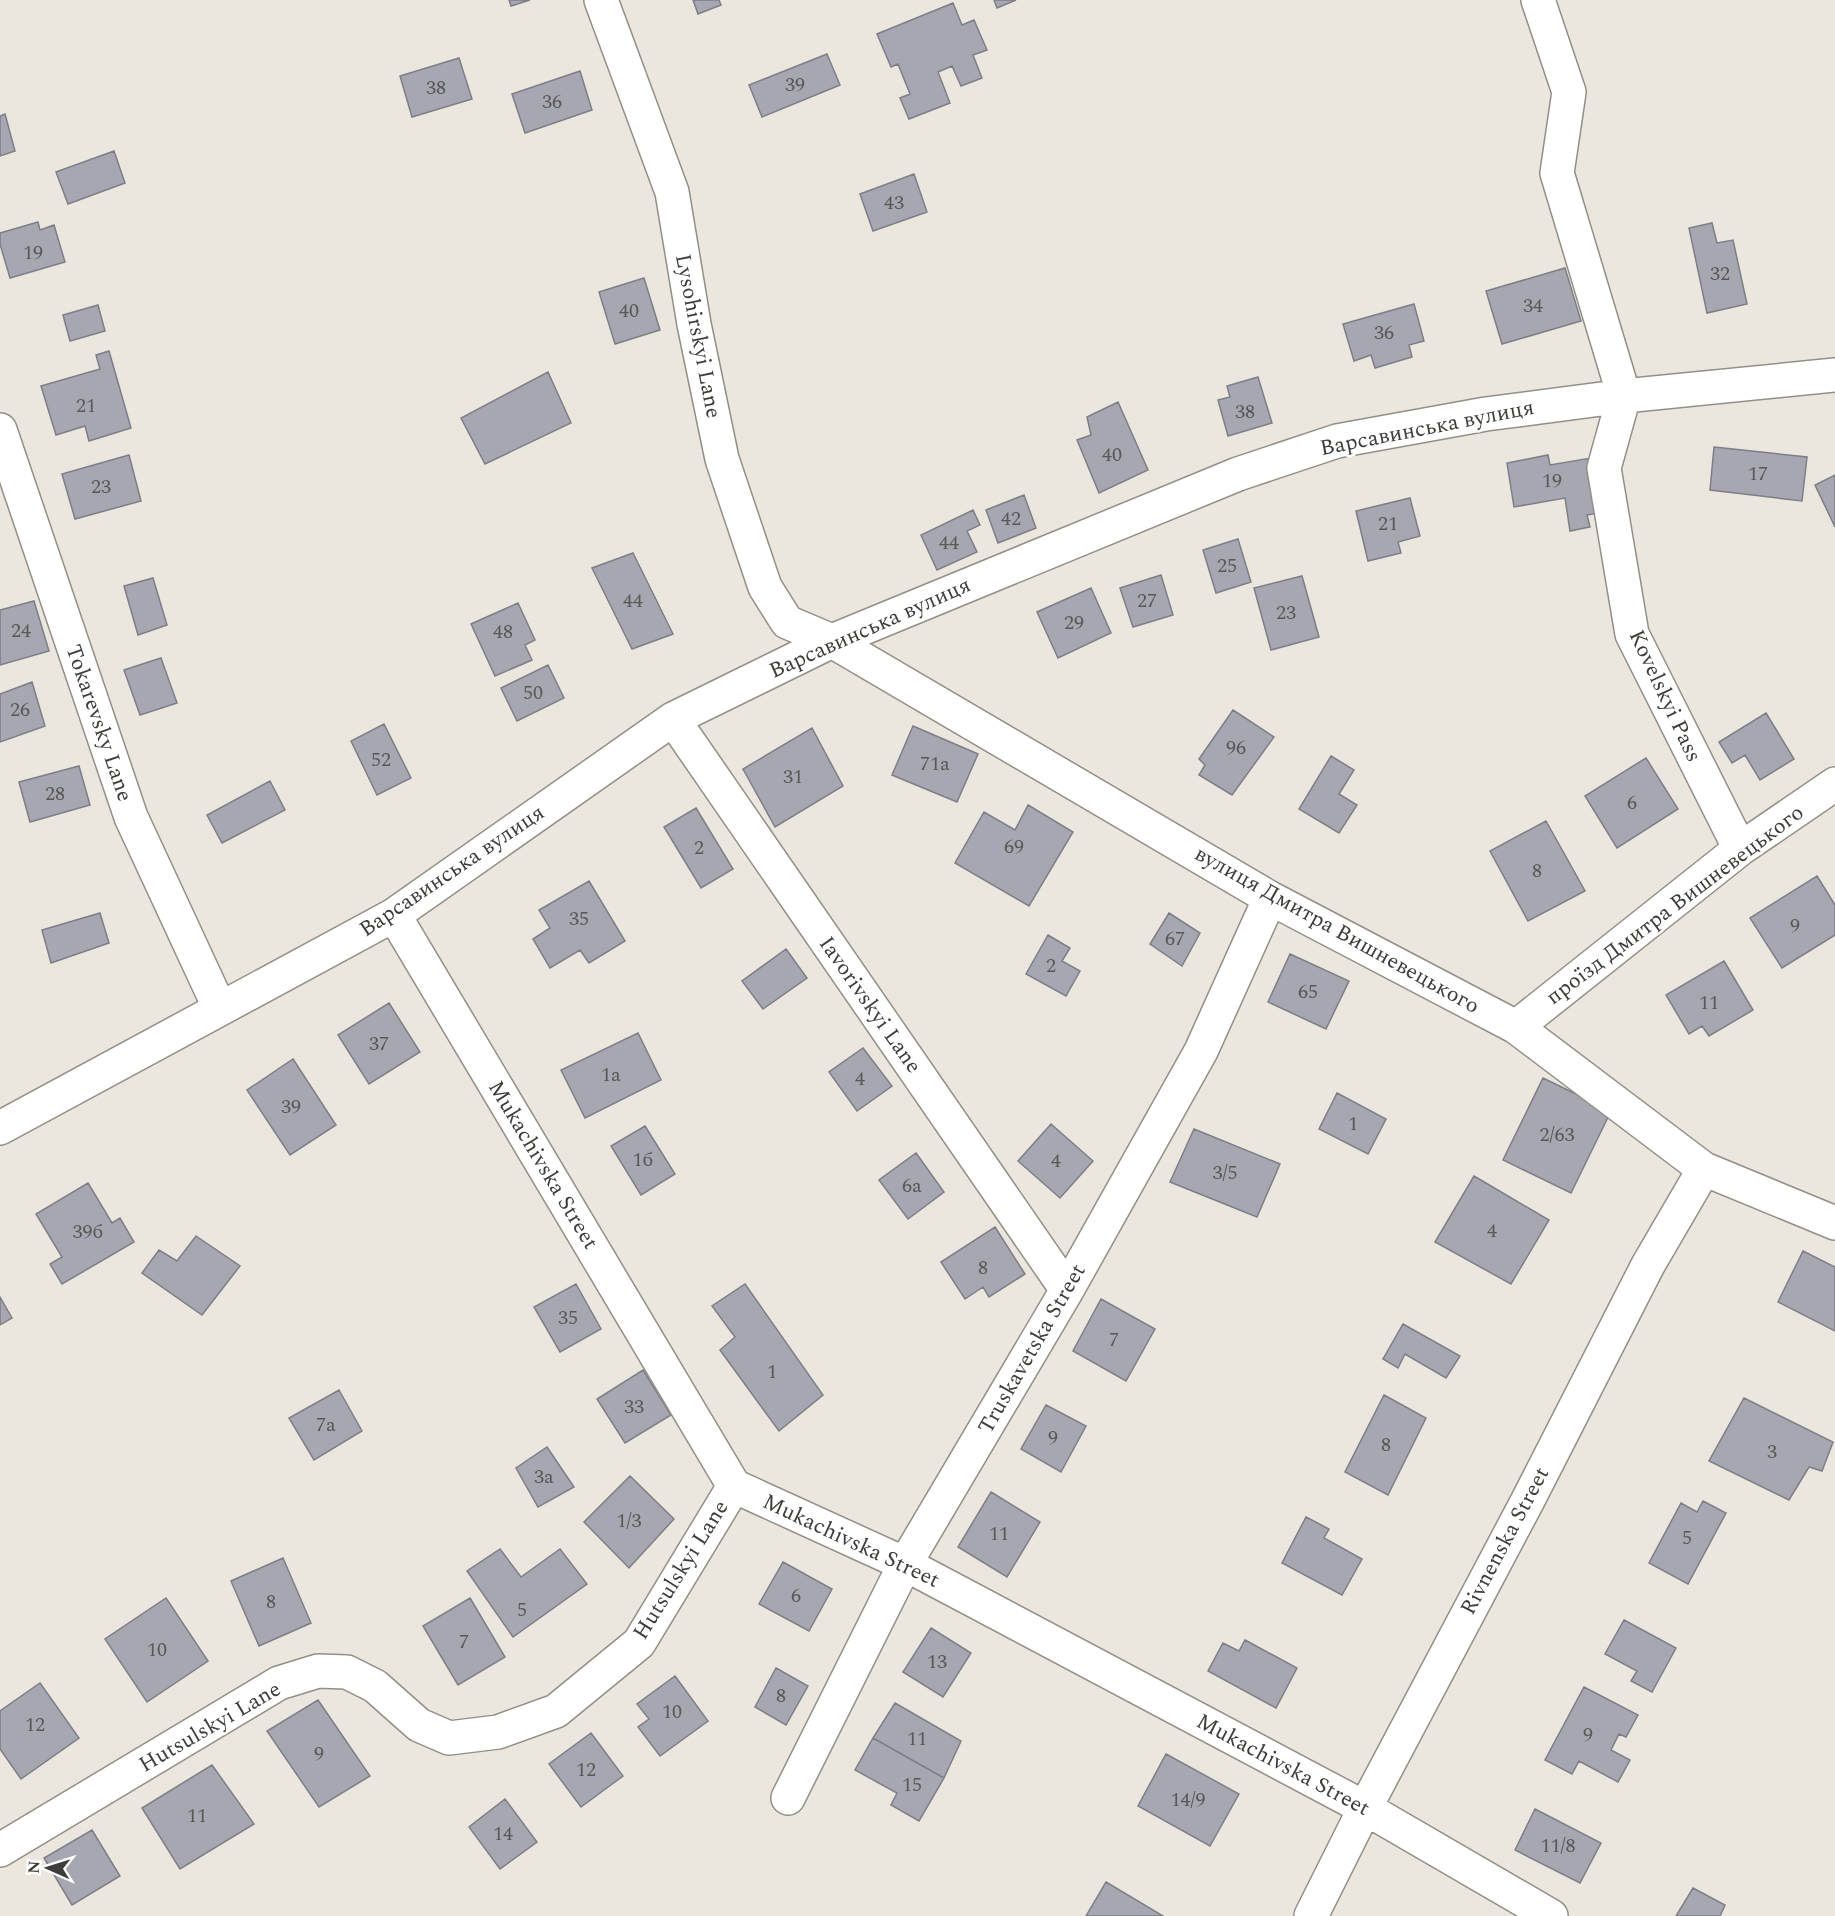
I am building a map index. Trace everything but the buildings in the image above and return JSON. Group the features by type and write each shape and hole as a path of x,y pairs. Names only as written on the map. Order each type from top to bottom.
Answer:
{"street":[{"name":"Lysohirskyi Lane","path":"601,0 672,192 694,324 722,459 765,587 787,622 832,641"},
{"path":"1538,0 1569,92 1557,173 1624,396"},
{"name":"Варсавинська вулиця","path":"0,1128 394,915 673,719 832,641 1239,474 1337,441 1486,414 1624,396 1835,375"},
{"name":"Kovelskyi Pass","path":"1624,396 1604,468 1632,634 1740,849"},
{"name":"Tokarevsky Lane","path":"0,430 131,817 220,1008"},
{"name":"вулиця Дмитра Вишневецького","path":"832,641 1270,898 1516,1027 1704,1169 1835,1223"},
{"name":"Iavorivskyi Lane","path":"673,719 1067,1290"},
{"name":"проїзд Дмитра Вишневецького","path":"1516,1027 1740,849 1835,784"},
{"name":"Truskavetska Street","path":"788,1798 905,1564 1067,1290 1201,1050 1270,898"},
{"name":"Mukachivska Street","path":"394,915 734,1486 905,1564 1365,1808 1551,1916"},
{"name":"Rivnenska Street","path":"1311,1916 1648,1265 1704,1169"},
{"name":"Hutsulskyi Lane","path":"0,1850 279,1683 318,1671 346,1672 375,1686 419,1725 449,1738 498,1732 556,1711 639,1643 734,1486"}]}
